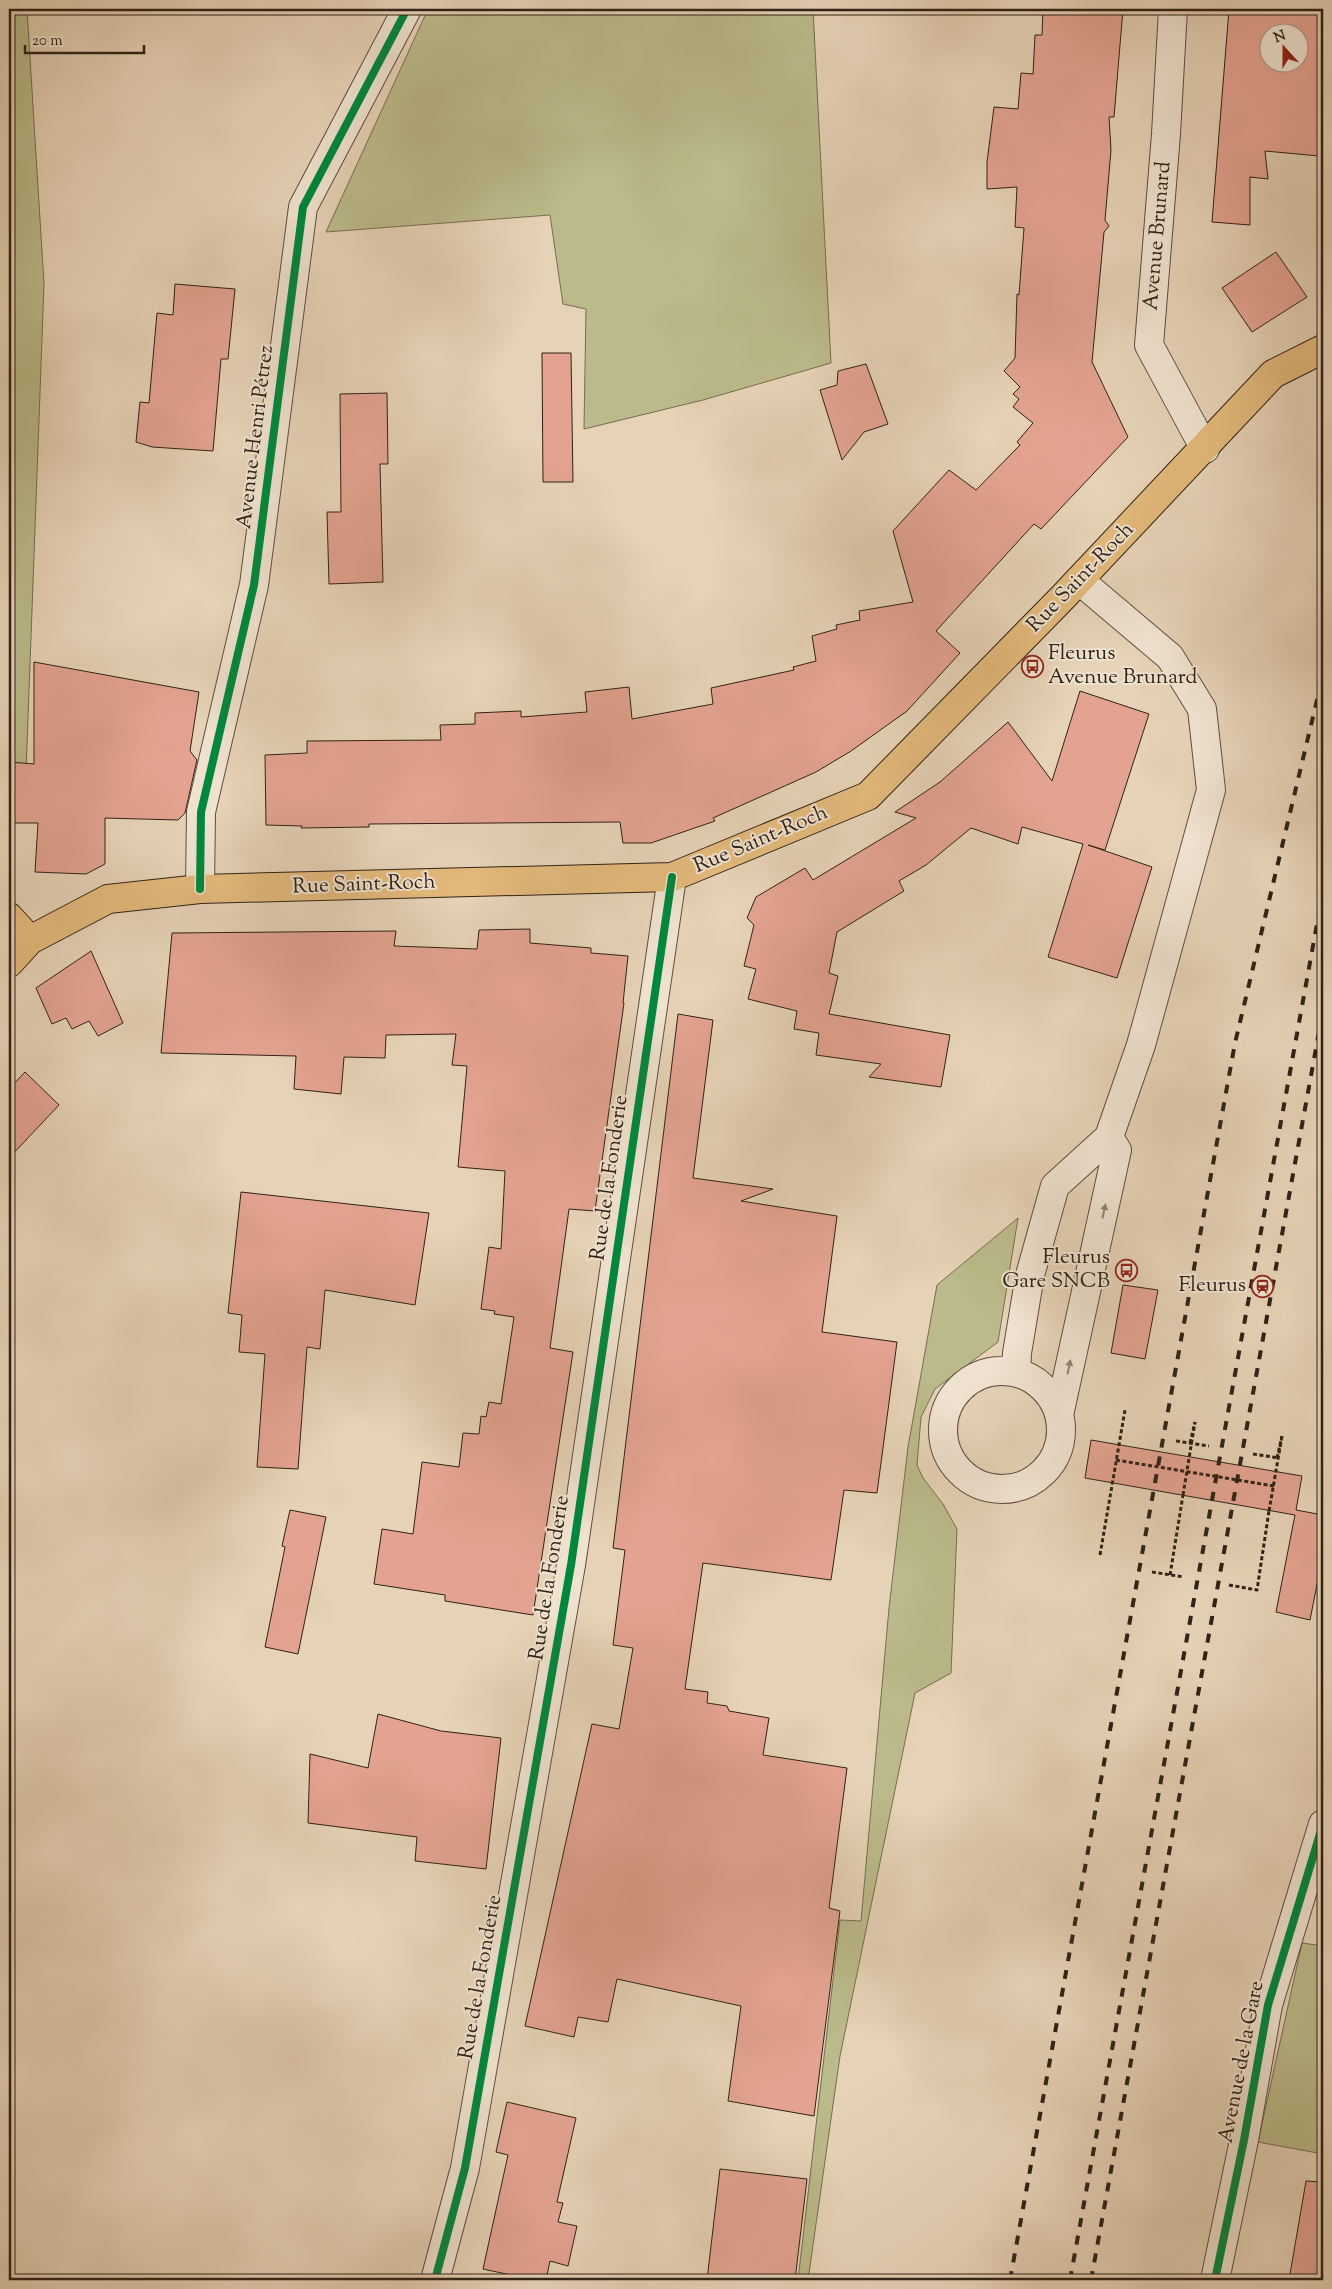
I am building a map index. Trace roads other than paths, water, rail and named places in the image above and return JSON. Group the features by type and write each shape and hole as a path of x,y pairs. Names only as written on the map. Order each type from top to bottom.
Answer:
{"main road":[{"name":"Rue Saint-Roch","path":"9,963 30,940 108,899 200,890 672,877 868,796 1204,449 1273,374 1323,349"},
{"path":"9,917 30,940"}],"street":[{"name":"Avenue Henri Pétrez","path":"200,890 201,812 254,585 303,207 407,9"},
{"name":"Avenue Brunard","path":"1173,9 1166,134 1149,345 1204,449"},
{"path":"1016,1372 1017,1353 1030,1275 1055,1186 1110,1137 1141,1045 1211,790 1202,709 1170,656 1078,580"},
{"name":"Rue de la Fonderie","path":"435,2280 465,2168 571,1565 672,877"},
{"path":"1059,1415 1117,1150 1110,1137"},
{"path":"996,1370 1016,1372 1034,1379 1049,1393 1059,1415 1062,1430 1058,1450 1048,1467 1033,1480 1015,1488 995,1489 976,1484 960,1473 948,1457 942,1438 942,1419 949,1401 961,1386 978,1375 996,1370"},
{"name":"Avenue de la Gare","path":"1215,2280 1244,2140 1268,2006 1323,1824"}],"railway":[{"path":"1010,2280 1235,1043 1323,675"},
{"path":"1070,2280 1323,891"},
{"path":"1091,2280 1323,1010"}],"place":[{"name":"Fleurus Avenue Brunard","path":"1032,666"},
{"name":"Fleurus Gare SNCB","path":"1126,1270"},
{"name":"Fleurus","path":"1262,1286"}]}
